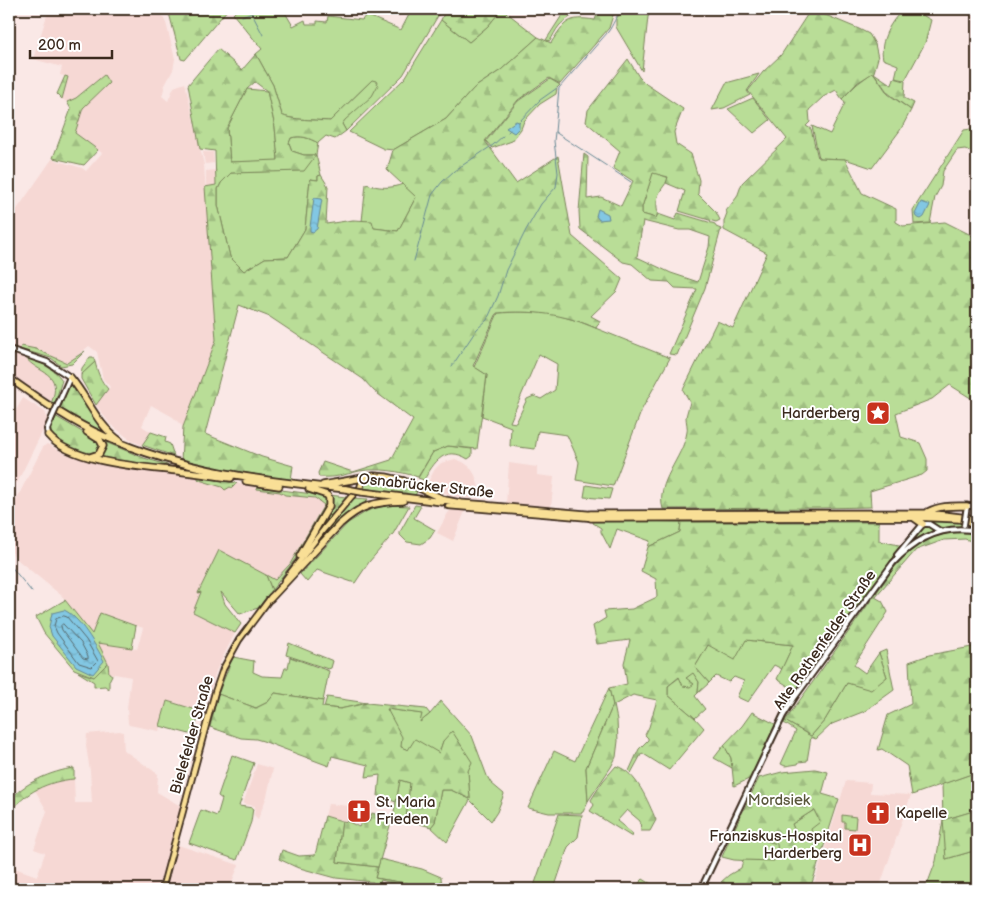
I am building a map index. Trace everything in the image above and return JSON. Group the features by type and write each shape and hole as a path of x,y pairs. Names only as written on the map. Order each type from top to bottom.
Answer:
{"highway":[{"path":"70,377 78,386 104,428 128,446"},
{"name":"Osnabrücker Straße","path":"9,378 69,418 104,437 166,460 205,470 311,488"},
{"name":"Osnabrücker Straße","path":"9,382 67,421 88,432 162,462 232,478 311,488 486,505"},
{"path":"88,432 100,440 103,446 99,454 88,457"},
{"path":"48,435 65,447 88,457 110,462 232,478"},
{"path":"311,488 362,478 386,477 396,479 436,497 460,503"},
{"path":"300,556 330,502 327,495 311,488"},
{"name":"Osnabrücker Straße","path":"361,493 403,501 448,506"},
{"path":"270,599 353,512 373,503 403,501"},
{"path":"926,512 950,506 966,509"},
{"path":"864,516 926,512 977,519"},
{"name":"Osnabrücker Straße","path":"591,516 864,516"},
{"path":"864,516 959,519 977,524"},
{"path":"913,518 923,524"}],"main road":[{"name":"Bielefelder Straße","path":"270,599 300,556 358,487 362,478"},
{"name":"Bielefelder Straße","path":"162,889 215,692 230,654 238,640 324,529 350,497 360,488 362,478"},
{"name":"Osnabrücker Straße","path":"486,505 591,516"},
{"name":"Osnabrücker Straße","path":"448,506 591,516"}],"street":[{"path":"9,349 46,362 70,377 47,429 48,435"},
{"path":"964,527 966,509 977,506"},
{"path":"892,565 894,559 923,524 929,524 940,531"},
{"path":"892,565 916,542 940,531 964,527 977,531"},
{"name":"Alte Rothenfelder Straße","path":"702,889 783,716 892,565"}],"shaded area":[{"path":"49,9 159,9 166,23 175,59 173,70 165,85 162,96 168,101 174,87 185,83 204,165 216,341 183,427 173,417 151,405 142,426 151,432 142,445 132,441 110,424 96,405 110,387 103,379 97,352 89,346 68,363 21,346 20,349 25,358 50,375 53,380 54,396 52,402 9,375 9,221 52,159 86,171 102,153 75,133 82,108 109,83 104,75 76,98 67,102 62,99 68,77 60,75 62,67 33,59"},
{"path":"203,152 213,152 214,163 205,164"},
{"path":"216,170 216,185 206,187 206,171"},
{"path":"23,398 45,412 48,420 17,483 15,483 9,458 9,422"},
{"path":"47,444 66,454 107,465 197,477 199,480 222,487 232,488 237,483 257,487 257,489 280,492 285,495 315,498 325,505 290,564 275,580 219,551 193,612 235,633 216,671 204,712 167,701 159,731 129,725 127,708 131,677 109,673 108,663 97,643 137,649 143,628 116,618 92,635 62,596 19,561 9,549 9,514 43,447"},
{"path":"455,459 470,467 475,475 482,497 480,499 451,496 427,484 435,469 441,463"},
{"path":"509,463 537,467 537,475 554,477 551,508 506,504"},
{"path":"452,509 465,511 453,541 437,533"},
{"path":"123,732 124,752 158,774 157,792 184,808 175,844 239,865 229,889 9,889 9,866 37,876 45,853 34,849 47,811 35,790 59,780 74,779 75,803 92,803 86,746 87,734"},
{"path":"257,764 273,769 267,796 258,819 254,815 255,806 243,804"},
{"name":"Franziskus-Hospital Harderberg","path":"846,781 871,783 870,793 911,795 879,889 830,889 814,884"},
{"path":"328,804 350,806 349,822 325,816"}],"green space":[{"path":"9,9 16,9 9,32"},
{"path":"168,9 228,9 185,60 181,59"},
{"path":"238,9 283,9 293,26 305,20 306,24 317,24 317,21 327,22 328,16 362,20 366,15 401,30 412,9 442,9 403,75 346,131 342,124 372,80 330,121 297,119 282,115 273,85 256,54 262,49 233,14"},
{"path":"446,9 502,9 488,26 469,42 441,20"},
{"path":"502,9 538,37 501,70 474,88 446,119 393,150 384,149 349,132 405,78 441,20 469,42 488,26"},
{"path":"566,9 578,9 559,26 550,41 546,40"},
{"path":"599,9 615,9 609,28 560,84 549,78 518,100 485,141 516,183 558,156 572,236 622,279 617,291 591,316 600,321 596,328 572,319 548,314 523,312 497,313 473,366 487,375 477,449 448,446 433,452 418,477 374,470 359,471 335,477 319,477 318,473 323,462 353,472 391,460 413,420 374,391 363,379 270,317 239,305 205,434 262,457 293,466 291,480 181,461 183,427 216,340 205,187 216,185 215,151 200,149 188,85 218,49 242,70 256,54 273,85 282,115 286,117 330,121 372,80 376,81 378,85 372,96 345,120 342,124 346,131 335,139 326,136 318,143 305,138 291,138 289,143 292,151 304,155 316,155 304,171 231,173 221,183 218,189 218,205 230,257 244,271 265,258 288,257 305,229 310,179 318,180 318,176 321,175 328,186 326,224 353,220 372,221 374,228 398,231 416,197 387,170 393,150 446,119 474,88 501,70 538,37 551,43 568,22 579,19 595,20","holes":["255,82 267,91 275,127 278,160 230,162 227,128 247,89"]},
{"path":"623,9 651,9 648,17 642,71 616,27 616,19"},
{"path":"811,9 869,34 875,44 878,58 874,72 857,83 842,99 836,90 823,97 809,110 810,122 806,126 811,129 818,158 845,159 862,193 896,209 896,222 903,226 945,222 977,238 977,402 950,385 932,399 896,413 901,437 920,443 927,459 927,471 922,475 870,491 871,507 663,509 662,499 666,480 687,432 686,417 690,402 683,390 717,321 733,328 767,253 724,230 726,211 737,197 742,183 787,139 748,91 763,72 781,55"},
{"path":"904,9 912,9 931,20 925,43 905,80 895,78 898,65 883,59 882,52 887,31"},
{"path":"628,59 639,77 646,84 683,109 674,132 676,144 691,154 699,180 698,194 716,212 720,220 716,222 679,211 685,191 666,183 668,177 653,173 642,207 642,214 656,218 658,214 675,220 678,213 715,224 716,227 721,229 705,288 677,355 669,354 697,289 675,288 669,282 652,281 632,264 623,262 580,229 579,211 584,154 588,157 587,199 601,197 621,206 633,181 613,168 620,151 586,122 588,110","holes":["643,221 679,230 690,230 710,237 709,247 698,282 671,273 637,257"]},
{"path":"873,72 888,94 911,110 901,129 872,168 845,159 819,158 812,126 830,134 845,103 842,99"},
{"path":"874,73 892,85 894,78 905,81 904,98 914,103 911,110 888,93"},
{"path":"759,74 747,91 750,95 724,108 712,110 726,83"},
{"path":"104,75 109,83 83,108 75,133 98,150 84,165 53,158 71,109 67,102 76,98"},
{"path":"65,76 68,77 62,99 57,94"},
{"path":"550,79 560,85 557,88 556,94 540,104 524,121 521,129 512,141 492,148 486,141 518,101"},
{"path":"247,89 267,91 275,127 279,171 315,155 304,155 292,151 289,143 291,138 302,137 318,143 316,155 321,175 318,176 318,180 310,179 305,229 288,257 265,258 244,271 230,257 218,205 218,189 231,173 278,171 277,161 230,162 227,128"},
{"path":"753,98 770,120 754,133 728,109"},
{"path":"977,128 977,154 965,149 957,150 943,171 941,186 935,197 930,223 914,224 913,210 964,130"},
{"path":"653,172 669,178 658,197 656,218 642,214 642,207"},
{"path":"366,184 394,187 403,184 416,197 398,231 373,228 362,221"},
{"path":"498,313 550,313 578,321 670,358 642,409 613,486 576,480 579,462 567,435 538,431 535,449 510,446 511,427 482,416 487,375 474,367","holes":["539,354 557,364 555,390 541,399 534,396 527,399 516,423 510,422"]},
{"path":"21,346 36,349 67,363 85,351 72,364 61,366 51,358 20,349"},
{"path":"25,357 41,363 62,380 54,406 51,404 54,393 52,379"},
{"path":"90,357 93,357 95,362 81,375 82,368"},
{"path":"95,362 103,383 108,389 96,405 81,379 81,375"},
{"path":"70,383 76,388 106,434 60,408 63,396"},
{"path":"55,416 99,442 101,446 97,452 91,454 76,450 61,442 50,433 50,427"},
{"path":"151,432 166,437 165,442 170,444 174,456 142,445"},
{"path":"105,442 144,458 177,468 97,457 104,451"},
{"path":"448,446 472,449 472,456 468,459 460,455 447,455 436,462 424,480 418,478 433,452"},
{"path":"197,477 237,483 232,488 230,487 225,490 222,487 199,480"},
{"path":"375,478 404,484 418,490 414,497 363,490 366,479"},
{"path":"586,485 612,489 609,499 584,497"},
{"path":"257,487 321,495 326,498 327,503 299,554 272,590 266,575 275,580 290,564 324,505 315,498 285,495 280,492 257,489"},
{"path":"329,495 346,497 311,541 330,508"},
{"path":"353,498 368,499 366,503 352,511 339,523 307,557 305,556"},
{"path":"389,505 409,506 393,534 369,562 355,583 317,570 307,582 300,574 348,523 369,510"},
{"path":"415,505 421,506 414,518 435,530 430,538 421,544 407,542 400,535"},
{"path":"594,520 681,522 680,532 648,547 650,541 617,529 610,549 601,532 601,528 593,523"},
{"path":"922,520 962,523 960,527 941,529 933,523"},
{"path":"681,522 879,522 879,541 904,546 796,691 777,679 793,645 746,640 735,660 708,645 695,667 709,683 698,693 699,682 693,673 686,678 694,684 690,687 683,686 679,677 668,686 668,695 704,728 669,770 642,753 631,773 629,771 639,749 648,740 645,735 657,700 633,695 614,705 618,741 616,757 588,801 586,768 613,705 609,688 627,684 624,663 630,640 597,644 593,626 606,618 604,611 632,609 657,597 656,579 641,571 648,547 680,532"},
{"path":"928,525 935,528 935,531 916,540 905,549 923,526"},
{"path":"955,532 977,535 977,543 965,539 944,540 916,550 875,597 882,601 888,612 854,665 865,673 879,653 887,677 871,690 847,683 825,720 811,736 785,721 894,568 921,543"},
{"path":"219,550 266,575 272,590 258,608 240,614 221,592 225,604 241,624 235,633 193,612 201,592 198,593"},
{"path":"65,600 92,634 100,613 136,626 132,648 98,643 108,663 94,677 74,669 44,633 36,617"},
{"path":"746,640 793,645 782,669 774,665 748,702 737,697 744,681 734,677 729,682 716,676 709,683 695,667 708,645"},
{"path":"289,643 333,661 331,668 328,669 286,655"},
{"path":"977,646 977,772 912,795 907,766 882,749 878,750 888,715 911,704 909,662 929,655"},
{"path":"886,650 894,690 865,711 832,724 816,739 811,737 807,761 785,766 781,764 796,731 784,723 785,721 811,736 825,720 847,683 857,685 887,677 879,653"},
{"path":"233,657 254,661 253,672 262,676 282,677 285,668 288,668 290,657 329,671 323,701 275,693 268,702 256,708 218,694"},
{"path":"108,663 109,673 112,675 109,681 109,689 105,686 94,687 94,682 78,672 94,677"},
{"path":"693,672 699,682 698,693 695,696 705,709 695,718 668,695 668,686 680,677 693,685 686,678"},
{"path":"609,688 613,705 586,768 588,801 583,812 549,813 528,808 554,751 575,761"},
{"path":"275,693 323,701 322,707 340,709 367,703 426,709 430,714 420,722 422,714 387,709 402,737 401,747 408,750 415,739 439,753 443,741 452,731 472,762 468,771 470,799 451,790 441,790 435,822 431,827 406,820 410,783 400,780 396,802 378,796 380,775 366,777 368,765 332,756 329,766 263,741 241,738 210,727 218,694 256,708 268,702"},
{"path":"327,697 367,703 340,709 324,707"},
{"path":"167,701 200,711 193,735 160,726"},
{"path":"441,701 472,736 487,776 491,783 504,794 497,812 491,821 470,800 447,842 431,827 435,822 441,790 451,790 470,799 468,771 443,741 439,754 408,750 401,747 387,709 423,714 421,721"},
{"name":"Mordsiek","path":"752,712 775,724 775,727 751,778 734,786 731,758 724,745"},
{"path":"724,745 731,758 732,768 714,758"},
{"path":"232,755 254,763 239,806 253,808 251,822 237,860 189,843 201,810 217,816 222,799 218,796"},
{"path":"616,766 630,774 641,789 656,820 650,831 641,831 640,821 627,810 617,821 633,834 632,837 590,811 594,805 591,800 603,781"},
{"path":"74,768 74,779 55,782 37,789 22,800 9,815 9,801 30,783 47,775"},
{"name":"Mordsiek","path":"815,769 828,772 822,794 839,799 811,886 820,889 705,889 708,883 728,886 721,882 741,868 743,860 774,861 778,854 777,844 746,834 731,836 759,778 782,772","holes":["814,810 820,822 811,829 812,833 798,840 792,824"]},
{"path":"977,772 977,810 944,820 946,859 977,850 977,885 965,889 949,889 947,884 927,885 936,861 943,820 942,784"},
{"path":"400,780 410,783 406,820 393,817"},
{"path":"814,810 820,822 812,833 798,840 792,824"},
{"path":"977,810 977,850 946,859 943,820"},
{"path":"372,813 392,819 378,867 337,862 342,821 359,827 362,821 369,822"},
{"path":"559,814 582,815 578,837 568,847 554,889 533,889"},
{"path":"842,815 856,817 855,829 845,828 845,822 842,822"},
{"path":"325,816 342,821 337,862 378,867 375,878 424,886 425,889 412,889 381,880 378,889 372,889 373,882 336,878 296,867 279,859 282,850 299,856 315,855"},
{"path":"746,834 778,844 778,854 774,862 734,860 722,857 731,836"},
{"path":"380,859 422,869 441,877 442,889 425,889 424,886 375,878"},
{"path":"643,879 656,887 654,889 633,889"},
{"path":"947,884 949,889 921,889 927,885"}],"water":[{"path":"516,121 519,122 519,128 514,133 506,128"},
{"path":"314,198 322,199 317,229 313,232 310,231 310,227"},
{"path":"921,202 930,205 921,219 916,217 915,214"},
{"path":"598,209 608,214 609,219 599,220 596,216"},
{"path":"64,610 82,625 104,661 93,674 76,666 52,636 49,627 52,613"}],"waterway":[{"path":"242,16 260,9"},
{"path":"622,9 608,32 559,88 555,132 631,182"},
{"path":"251,12 263,35"},
{"path":"519,122 540,100 557,88"},
{"path":"452,366 477,329 487,320 498,296 506,270 526,230 541,204 556,187 558,173 554,141 555,132"},
{"path":"414,261 432,195 454,171 493,145 503,136"},
{"path":"9,564 32,592"}],"place":[{"name":"Harderberg","path":"878,413"},
{"name":"St. Maria Frieden","path":"359,811"},
{"name":"Kapelle","path":"878,813"},
{"name":"Franziskus-Hospital Harderberg","path":"860,845"}]}
